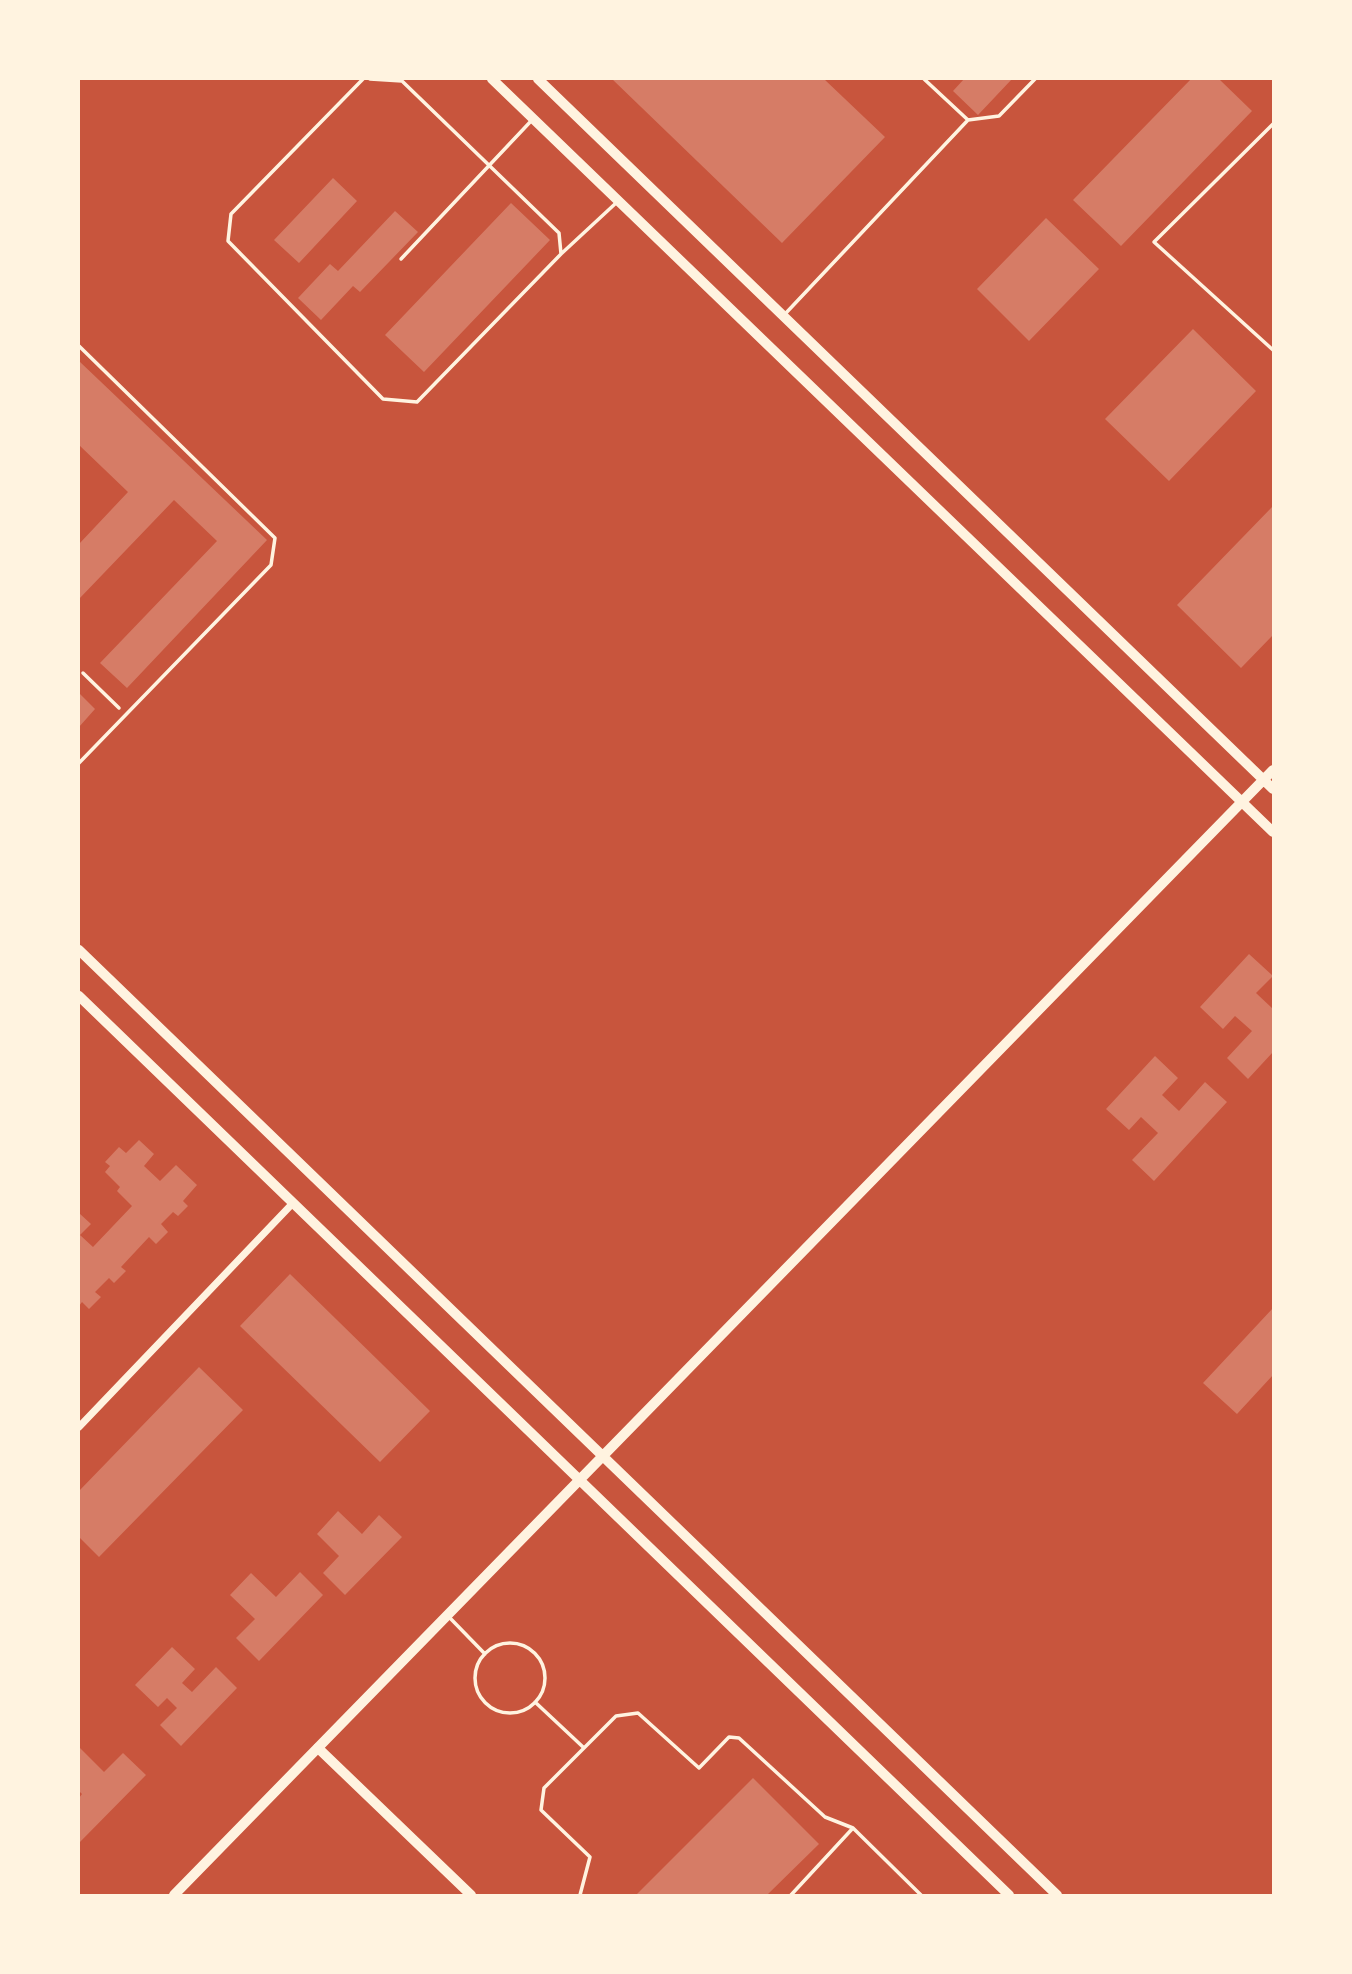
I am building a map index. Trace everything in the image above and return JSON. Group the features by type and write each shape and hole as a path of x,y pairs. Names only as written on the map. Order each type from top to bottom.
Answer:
{"main road":[{"path":"492,79 1273,832"},
{"path":"538,79 1273,789"},
{"path":"174,1895 1273,770"},
{"path":"79,950 1057,1895"},
{"path":"79,996 1009,1895"}],"street":[{"path":"79,1427 293,1203"},
{"path":"318,1748 471,1895"}],"lane":[{"path":"363,79 232,214 228,241 383,399 417,402 561,254 619,201"},
{"path":"370,79 402,81 559,233 561,254"},
{"path":"924,79 968,120"},
{"path":"784,316 968,120 999,116 1034,79"},
{"path":"401,259 534,119"},
{"path":"79,346 275,538 271,565 79,763"},
{"path":"447,1616 485,1655"},
{"path":"513,1644 523,1646 537,1656 545,1673 545,1682 535,1702 522,1711 512,1713 502,1712 484,1702 476,1683 476,1673 485,1655 493,1648 513,1644"},
{"path":"535,1702 583,1747"},
{"path":"580,1895 590,1857 541,1810 544,1788 616,1716 638,1713 699,1768 729,1737 739,1738 825,1817 853,1828 921,1895"},
{"path":"791,1895 853,1828"}],"path":[{"path":"1273,124 1154,242 1273,350"},
{"path":"83,673 126,714"}],"building":[{"path":"612,79 824,79 885,137 782,243"},
{"path":"964,79 1012,79 978,115 953,91"},
{"path":"1191,79 1219,79 1252,111 1121,246 1073,200"},
{"path":"333,178 357,201 299,263 274,240"},
{"path":"511,203 550,240 424,372 385,335"},
{"path":"395,211 418,232 360,292 353,286 321,320 298,298 330,264 338,271"},
{"path":"1046,218 1099,269 1029,341 977,289"},
{"path":"1193,329 1256,391 1169,481 1105,419"},
{"path":"79,361 267,540 127,688 100,663 217,541 174,500 79,599 79,544 128,492 79,445"},
{"path":"1273,506 1273,635 1241,668 1177,605"},
{"path":"79,693 95,709 79,727"},
{"path":"1249,954 1273,976 1256,993 1273,1009 1273,1052 1248,1079 1227,1058 1252,1031 1235,1016 1223,1029 1200,1007"},
{"path":"1155,1056 1178,1078 1162,1095 1179,1111 1205,1082 1227,1102 1154,1181 1132,1160 1158,1133 1141,1117 1129,1130 1106,1109"},
{"path":"139,1140 154,1154 144,1166 160,1181 176,1165 197,1185 183,1201 188,1206 178,1216 173,1212 161,1224 168,1232 156,1244 149,1237 121,1267 126,1271 114,1283 109,1278 95,1292 101,1297 89,1309 82,1302 79,1306 79,1213 91,1224 80,1235 93,1247 132,1206 117,1191 120,1187 105,1172 110,1166 105,1162 119,1147 126,1153"},
{"path":"290,1274 430,1411 380,1462 240,1326"},
{"path":"1273,1308 1273,1375 1237,1414 1203,1383"},
{"path":"199,1367 243,1410 99,1557 79,1537 79,1491"},
{"path":"338,1511 362,1534 379,1515 402,1537 345,1595 323,1573 339,1556 317,1534"},
{"path":"300,1572 323,1595 259,1661 236,1638 255,1619 230,1595 251,1573 276,1597"},
{"path":"172,1647 195,1669 182,1683 192,1692 216,1667 237,1688 181,1746 160,1725 177,1708 167,1698 158,1707 135,1685"},
{"path":"79,1747 104,1772 123,1753 146,1775 79,1843 79,1798 82,1794 79,1791"},
{"path":"753,1778 819,1844 767,1895 636,1895"}]}
